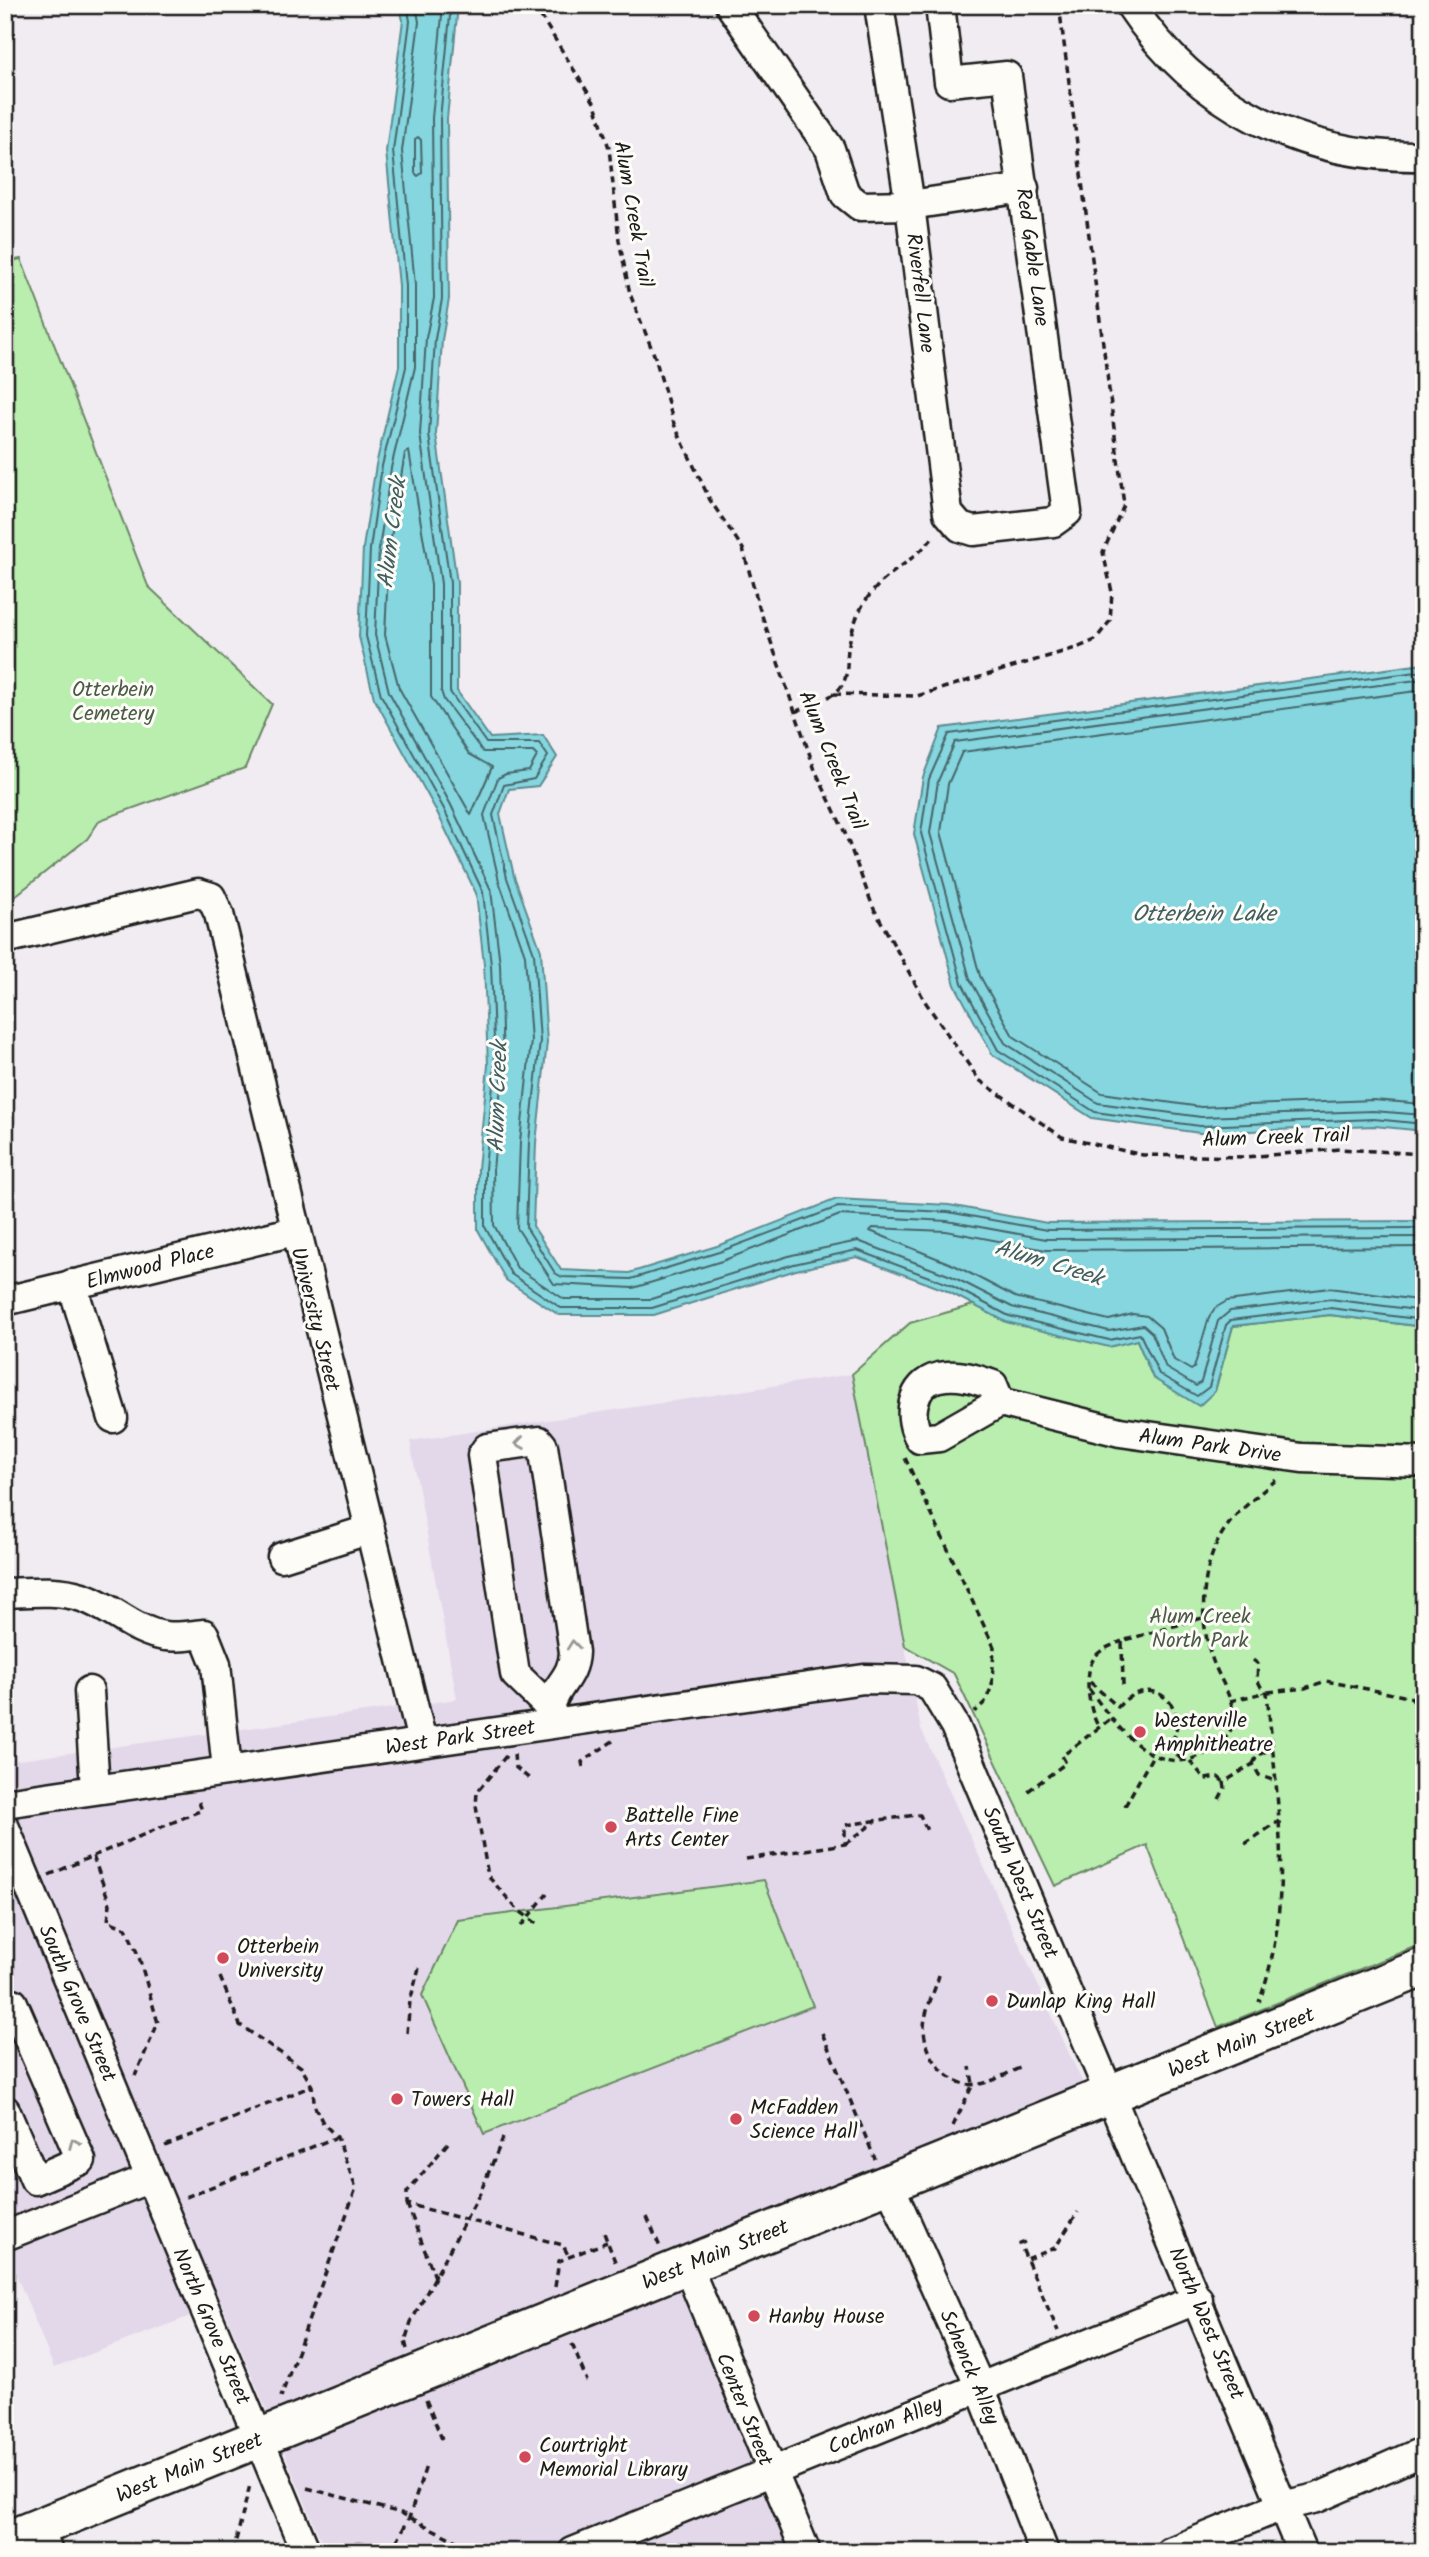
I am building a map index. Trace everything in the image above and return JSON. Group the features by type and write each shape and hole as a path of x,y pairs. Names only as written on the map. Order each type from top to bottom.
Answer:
{"main road":[{"name":"West Main Street","path":"30,2540 676,2262 884,2177 1112,2095 1424,1967"}],"street":[{"path":"730,5 830,149 845,194 860,206 910,205 1024,188"},
{"name":"Riverfell Lane","path":"879,5 910,205 948,513"},
{"name":"Red Gable Lane","path":"940,5 949,82 1007,76 1067,512 1054,522 973,531 960,527 948,513"},
{"path":"1130,5 1147,30 1194,81 1254,119 1318,145 1380,157 1424,156"},
{"name":"University Street","path":"5,939 198,893 211,897 219,914 368,1530 422,1741"},
{"name":"Elmwood Place","path":"5,1301 295,1231"},
{"path":"72,1284 113,1418"},
{"path":"938,1377 972,1377 993,1385 1000,1402 939,1437 920,1439 913,1428 911,1406 923,1387 938,1377"},
{"name":"Alum Park Drive","path":"1000,1402 1119,1432 1302,1458 1424,1462"},
{"path":"539,1441 544,1446 574,1651 572,1668 549,1715 515,1674 482,1455 487,1448 539,1441"},
{"path":"282,1557 368,1530"},
{"path":"5,1593 41,1591 78,1595 100,1603 128,1622 165,1636 204,1634 216,1664 228,1769"},
{"name":"West Park Street","path":"5,1803 422,1741 549,1715 864,1679 916,1680"},
{"name":"South West Street","path":"916,1680 932,1688 955,1726 1112,2095"},
{"path":"89,1691 95,1789"},
{"name":"South Grove Street","path":"5,1828 150,2178"},
{"path":"5,2007 13,2003 81,2160 35,2180 5,2110"},
{"name":"North West Street","path":"1112,2095 1302,2552"},
{"path":"58,2170 74,2208"},
{"name":"Schenck Alley","path":"884,2177 981,2387 1044,2552"},
{"path":"5,2236 150,2178"},
{"name":"North Grove Street","path":"150,2178 263,2440 306,2552"},
{"name":"Center Street","path":"676,2262 806,2552"},
{"name":"Cochran Alley","path":"584,2550 1198,2300"},
{"path":"1170,2552 1282,2506 1317,2498 1424,2451"}],"path":[{"name":"Alum Creek Trail","path":"534,5 596,104 609,148 619,240 630,294 655,357 674,424 710,500 743,548 815,770 845,833 873,907 926,1003 979,1080 1062,1137 1143,1155 1245,1157 1340,1149 1424,1154"},
{"path":"795,712 834,694 846,680 848,649 861,609 873,591 897,567 923,551 948,513"},
{"path":"920,1439 903,1455 994,1647 995,1667 985,1702 969,1719 955,1726"},
{"path":"1089,1689 1110,1718 1132,1741 1153,1755 1182,1763 1215,1749 1226,1737 1233,1723 1230,1701 1206,1641 1202,1618 1206,1582 1220,1537 1250,1502 1302,1458"},
{"path":"1097,1724 1087,1700 1093,1659 1105,1648 1122,1641 1202,1618"},
{"path":"1122,1641 1124,1685"},
{"path":"1253,1660 1258,1664 1257,1679 1266,1692 1282,1854 1275,1946 1256,2008"},
{"path":"1230,1701 1266,1692 1305,1688 1326,1681 1424,1700"},
{"path":"1090,1682 1118,1707 1126,1696 1142,1690 1152,1691 1166,1699 1178,1717 1178,1727 1169,1747 1182,1763"},
{"path":"1412,1698 1424,1720"},
{"path":"1028,1791 1066,1763 1062,1756 1110,1718"},
{"path":"583,1767 582,1762 587,1757 614,1740"},
{"path":"1224,1782 1254,1764 1258,1756 1272,1748"},
{"path":"507,1754 477,1792 476,1806 488,1876 537,1924"},
{"path":"514,1754 515,1767 531,1780"},
{"path":"1125,1806 1153,1755"},
{"path":"1189,1761 1205,1779 1218,1777 1224,1782 1225,1788 1219,1799"},
{"path":"1254,1764 1259,1774 1275,1781"},
{"path":"43,1877 202,1810 197,1797"},
{"path":"845,1844 845,1825 920,1815 928,1833"},
{"path":"746,1859 845,1844 877,1821"},
{"path":"1245,1844 1279,1821"},
{"path":"93,1856 110,1904 106,1916 108,1921 126,1928 139,1957 158,2023 130,2087"},
{"path":"1424,1857 1424,1878"},
{"path":"521,1926 547,1894"},
{"path":"407,2033 410,2001 419,1968"},
{"path":"939,1975 924,2028 935,2064 947,2075 973,2084 1020,2068"},
{"path":"220,1977 240,2025 301,2067 312,2086 315,2107 323,2123 337,2137 356,2188 263,2440 233,2552"},
{"path":"822,2033 884,2177"},
{"path":"950,2133 973,2084 970,2067"},
{"path":"156,2149 312,2086"},
{"path":"840,2138 861,2128"},
{"path":"178,2200 337,2137"},
{"path":"407,2351 405,2341 411,2322 466,2218 503,2138"},
{"path":"435,2277 407,2204 407,2193 448,2143"},
{"path":"407,2204 563,2245 569,2256"},
{"path":"1027,2259 1055,2248 1078,2212"},
{"path":"647,2217 676,2262"},
{"path":"604,2233 621,2276"},
{"path":"556,2294 559,2261 607,2242"},
{"path":"1025,2242 1020,2244 1067,2352"},
{"path":"569,2338 587,2381"},
{"path":"424,2397 442,2439"},
{"path":"391,2552 409,2518 426,2466"},
{"path":"297,2486 401,2513 456,2541"}],"shaded area":[{"name":"Otterbein University","path":"852,1374 921,1729 1086,2090 695,2251 817,2552 326,2552 222,2304 54,2368 7,2252 5,1762 457,1699 410,1441"}],"green space":[{"name":"Otterbein Cemetery","path":"21,259 148,586 272,704 245,768 100,820 87,839 5,904 5,262"},
{"name":"Alum Creek North Park","path":"1078,1275 1137,1340 1153,1378 1215,1391 1233,1326 1330,1315 1424,1327 1424,1943 1218,2027 1147,1845 1055,1886 954,1674 905,1646 852,1374 910,1323"},
{"path":"764,1880 813,2006 484,2134 422,1995 458,1920"}],"water":[{"name":"Alum Creek","path":"399,5 458,5 447,119 449,299 442,340 436,434 457,583 457,691 490,738 543,735 557,757 538,786 509,789 500,814 514,876 541,951 547,1042 536,1143 533,1226 561,1270 629,1273 717,1246 837,1199 949,1205 1047,1223 1424,1221 1424,1327 1330,1315 1233,1326 1215,1391 1199,1406 1153,1378 1137,1340 1109,1347 1006,1322 945,1290 857,1257 796,1270 654,1315 559,1315 506,1280 478,1230 478,1169 488,1065 484,965 476,893 437,812 374,698 359,637 363,548 376,465 399,366 399,286 386,151 403,20"},
{"name":"Otterbein Lake","path":"1424,664 1424,1131 1374,1126 1200,1133 1092,1118 992,1054 955,985 914,834 923,777 942,728"}],"place":[{"name":"Westerville Amphitheatre","path":"1140,1732"},
{"name":"Battelle Fine Arts Center","path":"611,1827"},
{"name":"Otterbein University","path":"223,1958"},
{"name":"Dunlap King Hall","path":"992,2001"},
{"name":"Towers Hall","path":"397,2099"},
{"name":"McFadden Science Hall","path":"736,2119"},
{"name":"Hanby House","path":"754,2316"},
{"name":"Courtright Memorial Library","path":"525,2457"}]}
